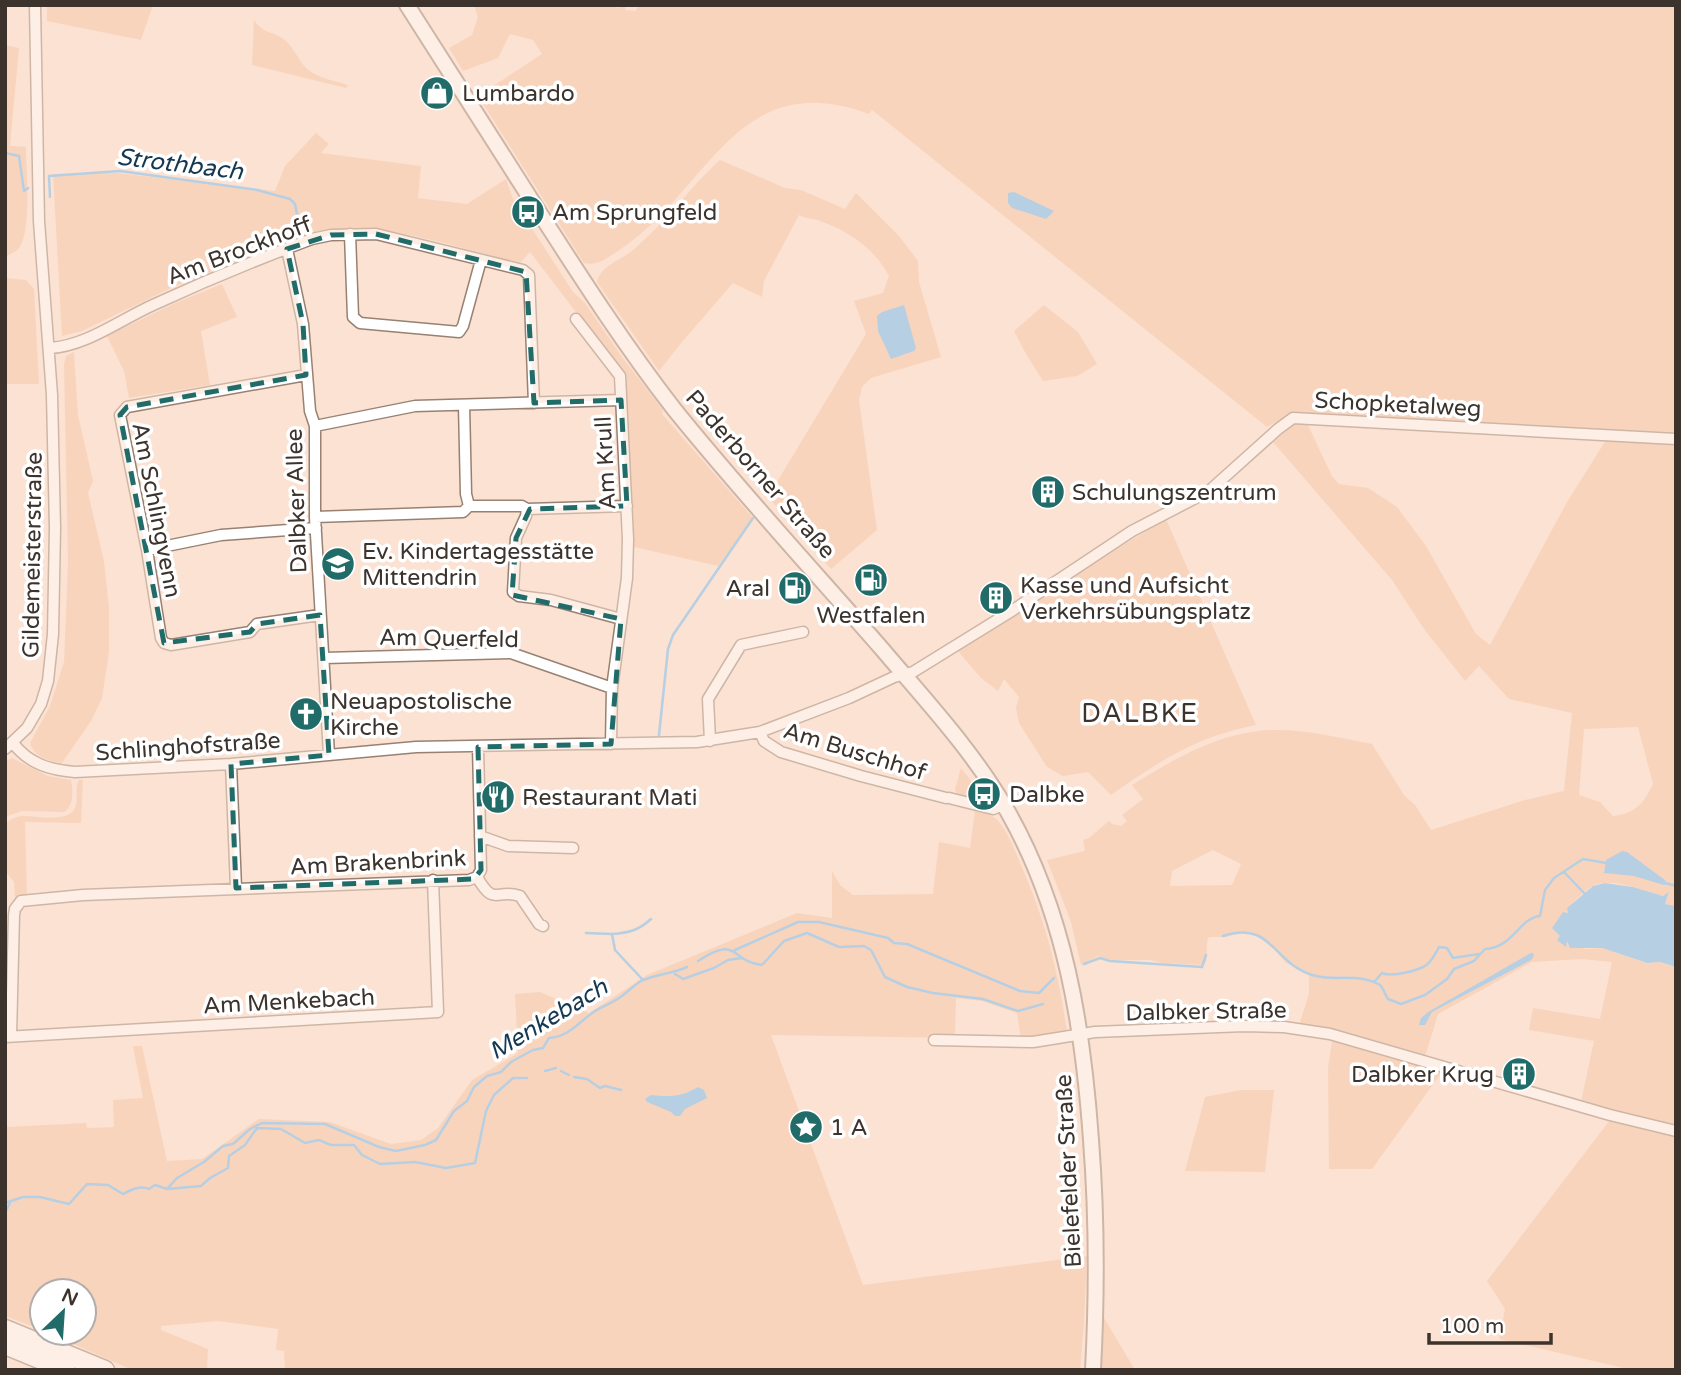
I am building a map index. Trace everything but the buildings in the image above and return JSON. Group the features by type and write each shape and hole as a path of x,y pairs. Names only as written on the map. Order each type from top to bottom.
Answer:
{"highway":[{"path":"5,1329 105,1370"},
{"path":"5,1345 66,1370"}],"main road":[{"name":"Paderborner Straße","path":"407,5 582,278 653,381 904,674 967,752 1003,805 1026,847 1043,886 1070,971"},
{"name":"Bielefelder Straße","path":"1070,971 1081,1034 1090,1125 1097,1245 1093,1370"}],"street":[{"name":"Gildemeisterstraße","path":"9,746 27,728 41,704 48,681 51,654 55,538 50,348 39,221 35,5"},
{"path":"350,234 353,317 360,323 462,330 481,260"},
{"name":"Am Brockhoff","path":"50,348 83,340 172,296 287,248 321,237 376,234 523,270 530,278 534,404"},
{"name":"Dalbker Allee","path":"287,248 303,324 310,411 315,426 315,522 329,755"},
{"name":"Am Krull","path":"576,319 620,376 627,506 627,578 612,688 611,744"},
{"name":"Am Schlingvenn","path":"306,375 122,410 120,415 164,643 171,645 250,632 257,624 320,614"},
{"path":"315,426 392,409 621,400"},
{"path":"464,405 469,506"},
{"name":"Schopketalweg","path":"904,674 913,672 1010,612 1132,531 1209,491 1293,418 1676,439"},
{"path":"147,550 221,535 315,522 463,512 469,506 522,506 527,509 627,506"},
{"path":"527,509 516,538 513,592 519,596 545,599 621,619"},
{"path":"710,741 708,699 741,645 803,632"},
{"name":"Am Querfeld","path":"324,658 510,653 612,688"},
{"name":"Schlinghofstraße","path":"9,746 37,764 61,771 124,771 416,747 710,741 760,732 904,674"},
{"name":"Am Buschhof","path":"760,732 764,741 781,752 861,776 992,809 1003,805"},
{"name":"Am Brakenbrink","path":"17,904 26,900 83,895 469,880 477,877 481,870 478,747"},
{"path":"231,764 236,888"},
{"path":"480,836 508,846 573,848"},
{"path":"477,877 487,894 494,897 515,894 520,896 544,926"},
{"name":"Am Menkebach","path":"17,904 14,915 8,1037 438,1012 433,880"},
{"name":"Dalbker Straße","path":"934,1040 1033,1042 1081,1034 1244,1026 1303,1029 1676,1131"}],"highlighted area":[{"path":"376,234 526,272 534,403 621,400 627,506 530,509 516,538 512,595 621,619 611,744 478,747 481,870 474,879 236,888 231,764 329,755 320,615 257,624 250,632 164,643 120,415 127,407 306,375 303,324 287,249 331,235"}],"shaded area":[{"path":"47,5 153,5 141,40 47,21"},
{"path":"474,5 612,5 618,8 624,5 626,10 635,11 640,5 1676,5 1676,434 1294,412 1267,427 872,110 869,114 824,103 786,106 755,120 728,142 649,226 606,259 584,263 478,96 542,54 533,40 510,34 498,58 463,71 449,48 472,35 478,17"},
{"path":"254,20 264,30 286,41 310,71 348,85 346,88 252,65"},
{"path":"5,45 19,48 10,146 26,147 27,199 23,240 18,249 5,257"},
{"path":"316,133 329,144 321,153 421,166 418,198 467,204 506,179 513,199 573,292 585,303 663,410 662,414 754,519 718,566 634,547 633,504 629,503 624,375 530,252 519,264 394,232 355,229 307,237 297,236 171,288 82,331 62,336 53,174 116,173 275,191 285,166"},
{"path":"720,160 785,188 801,190 845,209 856,193 899,236 918,261 919,282 941,357 871,378 862,387 859,400 877,530 831,569 768,497 866,334 854,301 883,293 889,276 876,257 860,242 841,230 799,215 764,281 762,297 733,283 659,371 597,282 602,271 645,240"},
{"path":"5,278 26,280 34,289 39,384 5,384"},
{"path":"222,284 237,317 201,331 210,385 129,398 124,371 107,336"},
{"path":"1044,305 1078,332 1097,364 1077,376 1043,381 1014,331"},
{"path":"74,352 78,415 93,481 88,493 104,561 109,608 109,652 102,698 91,721 62,763 43,758 30,743 50,706 64,662 68,563 64,364 66,356"},
{"path":"1297,421 1306,421 1332,476 1339,484 1368,488 1397,507 1426,546 1476,634 1490,645 1567,502 1606,440 1676,443 1676,906 1665,904 1669,893 1664,896 1619,884 1601,883 1580,896 1567,908 1568,913 1563,912 1558,933 1561,936 1557,940 1567,941 1585,949 1602,948 1646,963 1659,962 1676,967 1676,1126 1581,1102 1594,1041 1529,1030 1533,1008 1600,1019 1612,962 1582,959 1532,962 1438,1014 1425,1057 1325,1027 1299,1025 1309,994 1309,974 1286,963 1257,935 1241,932 1226,937 1209,937 1204,965 1112,960 1098,956 1081,965 1071,922 1047,860 1085,851 1083,840 1109,821 1121,826 1127,821 1122,815 1143,799 1132,785 1183,756 1219,740 1256,731 1288,730 1372,744 1404,795 1415,805 1431,830 1525,800 1564,791 1572,713 1509,699 1479,666 1465,681 1424,629 1392,580 1273,442","holes":["1638,727 1653,784 1638,806 1627,813 1613,816 1600,802 1579,795 1584,729","1213,850 1241,864 1232,885 1170,886 1172,871"]},
{"path":"1166,519 1256,725 1196,743 1146,771 1111,795 1088,772 1063,776 1047,767 1019,723 1016,708 1019,697 1004,679 998,691 981,678 957,650"},
{"path":"12,758 48,776 71,780 70,806 64,812 22,811 5,817 5,761"},
{"path":"961,768 987,801 983,803 957,795 955,789"},
{"path":"79,780 83,780 81,823 25,822 27,897 15,898 14,882 5,871 5,823 21,816 50,818 71,813 76,805"},
{"path":"975,811 997,819 1012,843 1037,906 1060,989 1067,1032 1037,1039 1021,1039 1017,1013 982,1001 956,998 955,1038 771,1035 863,1285 1087,1256 1080,1370 285,1370 284,1351 276,1350 278,1329 218,1321 161,1326 161,1330 208,1349 207,1370 132,1370 80,1347 98,1347 98,1277 28,1277 28,1325 5,1316 5,1107 7,1127 86,1123 87,1128 114,1127 113,1100 143,1098 133,1046 142,1046 167,1161 202,1159 259,1119 330,1122 391,1144 421,1140 438,1128 472,1080 518,1053 515,994 540,992 589,1013 647,975 797,913 832,918 832,871 840,885 853,895 933,894 939,842 970,848"},
{"path":"1332,1041 1442,1072 1372,1169 1329,1169 1328,1068"},
{"path":"1241,1090 1274,1090 1265,1172 1185,1171 1205,1097"},
{"path":"1610,1120 1676,1137 1676,1370 1632,1370 1499,1339 1505,1309 1487,1281"},
{"path":"1103,1316 1135,1370 1096,1370"}],"water":[{"path":"1014,192 1054,211 1046,219 1012,208 1008,203 1008,193"},
{"path":"904,305 916,348 891,359 878,331 877,316"},
{"path":"1622,851 1665,880 1666,884 1634,876 1604,873 1606,860"},
{"path":"1605,883 1633,887 1663,896 1669,892 1665,904 1676,906 1676,967 1660,962 1647,963 1602,948 1570,948 1567,941 1566,947 1557,940 1560,936 1552,928 1563,912 1568,913 1567,908 1593,886"},
{"path":"1531,953 1534,956 1531,960 1432,1012 1425,1025 1419,1025 1421,1018 1428,1012"},
{"path":"698,1087 704,1090 707,1098 685,1109 680,1116 675,1116 645,1099 651,1095 681,1094"}],"waterway":[{"name":"Strothbach","path":"5,153 19,156 24,191 28,188"},
{"name":"Strothbach","path":"50,197 49,176 120,171 257,190 290,199 295,204 301,234"},
{"path":"659,735 668,649 673,635 753,518"},
{"name":"Menkebach","path":"1223,936 1240,932 1253,934 1302,971 1316,976 1373,981 1380,985 1388,999 1401,1004 1425,995 1447,979 1454,969 1474,961 1485,949 1502,944 1526,922 1540,916 1545,890 1554,878 1583,859 1606,863"},
{"path":"1564,872 1585,894"},
{"path":"1665,883 1676,886"},
{"path":"643,980 615,950 612,934 633,930 651,919"},
{"name":"Menkebach","path":"735,950 798,922 819,922 888,938 894,943 907,944 1020,991 1039,993 1054,978"},
{"path":"586,933 612,934"},
{"name":"Menkebach","path":"698,961 711,953 728,949 751,963 762,965 784,941 807,933 839,947 864,946 871,950 885,977 907,987 983,999 1018,1011 1043,1004"},
{"name":"Menkebach","path":"1374,982 1382,973 1401,974 1424,967 1439,947 1447,948 1453,958 1479,954"},
{"name":"Menkebach","path":"1084,964 1100,958 1110,961 1202,967 1206,955"},
{"name":"Menkebach","path":"675,974 683,979 728,960 742,958"},
{"name":"Menkebach","path":"5,1203 23,1197 40,1197 69,1204 87,1184 108,1185 123,1194 139,1188 149,1189 155,1185 167,1189 177,1178 204,1162 223,1146 233,1144 250,1129 262,1123 325,1124 379,1147 396,1151 425,1145 436,1140 454,1111 467,1101 474,1087 487,1076 501,1072 511,1062 533,1050 543,1048 549,1038 568,1032 641,981 687,967"},
{"path":"545,1071 556,1068"},
{"path":"561,1071 569,1075"},
{"path":"574,1077 587,1079 600,1088 605,1086 621,1090"},
{"path":"167,1189 201,1186 228,1168 229,1156 245,1145 257,1128 281,1129 305,1143 319,1140 331,1145 354,1145 362,1155 380,1164 415,1162 446,1168 475,1163 486,1111 494,1095 513,1078 527,1078"},
{"path":"5,1213 10,1203"}],"place":[{"name":"Lumbardo","path":"437,93"},
{"name":"Am Sprungfeld","path":"528,212"},
{"name":"Schulungszentrum","path":"1048,492"},
{"name":"Ev. Kindertagesstätte Mittendrin","path":"338,564"},
{"name":"Westfalen","path":"871,580"},
{"name":"Aral","path":"795,588"},
{"name":"Kasse und Aufsicht Verkehrsübungsplatz","path":"996,598"},
{"name":"Neuapostolische Kirche","path":"306,714"},
{"name":"Dalbke","path":"984,794"},
{"name":"Restaurant Mati","path":"498,797"},
{"name":"Dalbker Krug","path":"1519,1074"},
{"name":"1 A","path":"806,1127"}],"district":[{"name":"DALBKE","path":"1140,713"}]}
